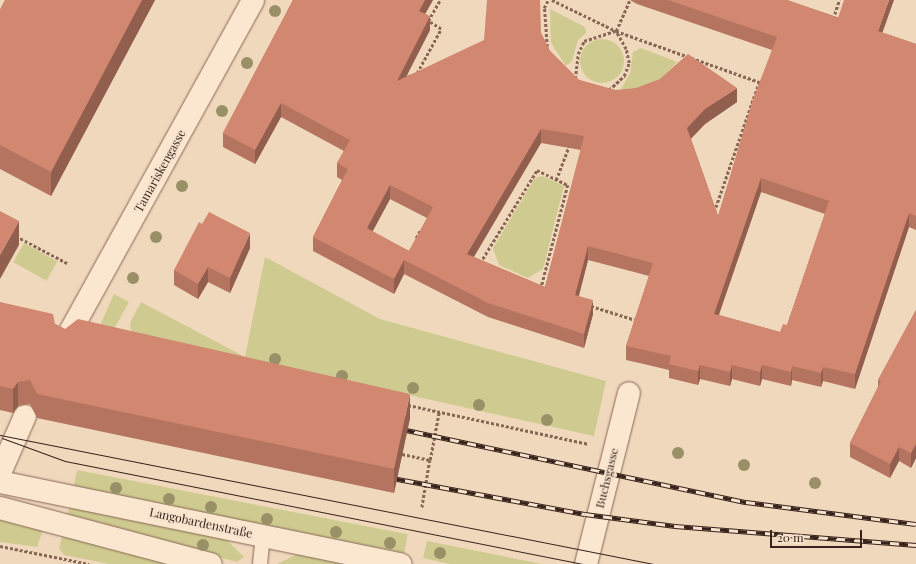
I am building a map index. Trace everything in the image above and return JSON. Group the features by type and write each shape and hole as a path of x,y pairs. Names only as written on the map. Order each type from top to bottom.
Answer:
{"street":[{"name":"Tamariskengasse","path":"66,341 253,0"},
{"name":"Buchsgasse","path":"586,564 629,393"},
{"path":"0,473 25,416"},
{"name":"Langobardenstraße","path":"0,482 401,564"},
{"path":"0,508 211,564"}],"lane":[{"path":"260,564 263,536"}],"path":[{"path":"415,76 441,29 428,21 440,0"},
{"path":"548,0 544,26 550,52"},
{"path":"552,0 616,31 686,54 767,85"},
{"path":"569,78 574,83 578,54 584,41 616,31 630,0"},
{"path":"833,19 839,0"},
{"path":"826,16 841,21"},
{"path":"604,97 624,76 629,64 626,49 616,31"},
{"path":"684,60 686,54"},
{"path":"712,218 759,82"},
{"path":"556,180 571,140"},
{"path":"479,265 537,170 568,185 541,289"},
{"path":"413,243 420,230 427,234"},
{"path":"14,234 67,263"},
{"path":"472,261 484,267"},
{"path":"534,286 545,292"},
{"path":"586,305 644,323"},
{"path":"401,403 615,449"},
{"path":"422,508 440,412"},
{"path":"402,454 430,460"},
{"path":"0,546 89,564"}],"shaded area":[{"path":"550,9 585,27 586,33 578,40 572,61 566,66 551,43"},
{"path":"602,39 614,43 620,49 624,61 620,73 614,79 602,83 590,79 584,73 580,61 584,49 590,43"},
{"path":"641,48 677,62 664,77 636,92 620,91 630,73 633,52"},
{"path":"542,176 564,186 543,269 528,278 499,265 493,248 535,178"},
{"path":"24,243 57,261 47,281 13,262"},
{"path":"265,257 380,319 606,381 594,436 137,335 131,330 130,323 141,302 245,357"},
{"path":"114,294 129,302 105,345 94,339"},
{"path":"77,470 408,534 404,553 73,489"},
{"path":"70,505 225,538 244,557 237,562 67,516"},
{"path":"0,517 44,527 37,547 0,542"},
{"path":"63,533 175,564 109,564 64,555 59,548"},
{"path":"427,541 542,564 450,564 423,558"},
{"path":"298,554 367,564 277,564"}],"building":[{"path":"5,0 142,0 51,172 0,145 0,10"},
{"path":"293,0 425,0 419,11 430,16 397,81 484,40 487,0 540,0 541,33 550,51 579,80 615,90 636,88 660,79 688,54 737,88 705,109 687,128 718,216 753,99 777,37 668,0 787,0 838,18 844,0 889,0 878,31 916,44 916,216 909,213 855,374 823,367 821,373 792,366 791,372 762,365 760,372 732,365 730,372 700,365 698,371 669,364 671,356 626,346 653,263 588,246 575,295 593,300 584,334 488,303 404,260 394,279 313,237 348,169 337,163 350,140 281,103 255,150 223,133","holes":["541,129 584,136 545,287 467,254","761,178 829,201 787,325 783,324 780,332 714,314","390,185 433,207 409,251 367,228"]},
{"path":"0,211 19,221 0,255"},
{"path":"209,212 250,233 230,278 208,267 198,284 174,270 199,222 202,224"},
{"path":"0,302 53,314 55,324 65,329 78,319 410,394 394,469 37,394 30,380 18,382 13,389 0,386"},
{"path":"916,310 916,444 911,453 899,447 890,464 850,443 881,381 878,380"}],"tram line":[{"path":"0,435 653,564"},
{"path":"2,438 65,461 583,564"}],"railway":[{"path":"397,428 746,502 916,524"},
{"path":"387,477 585,514 675,526 916,545"}]}
